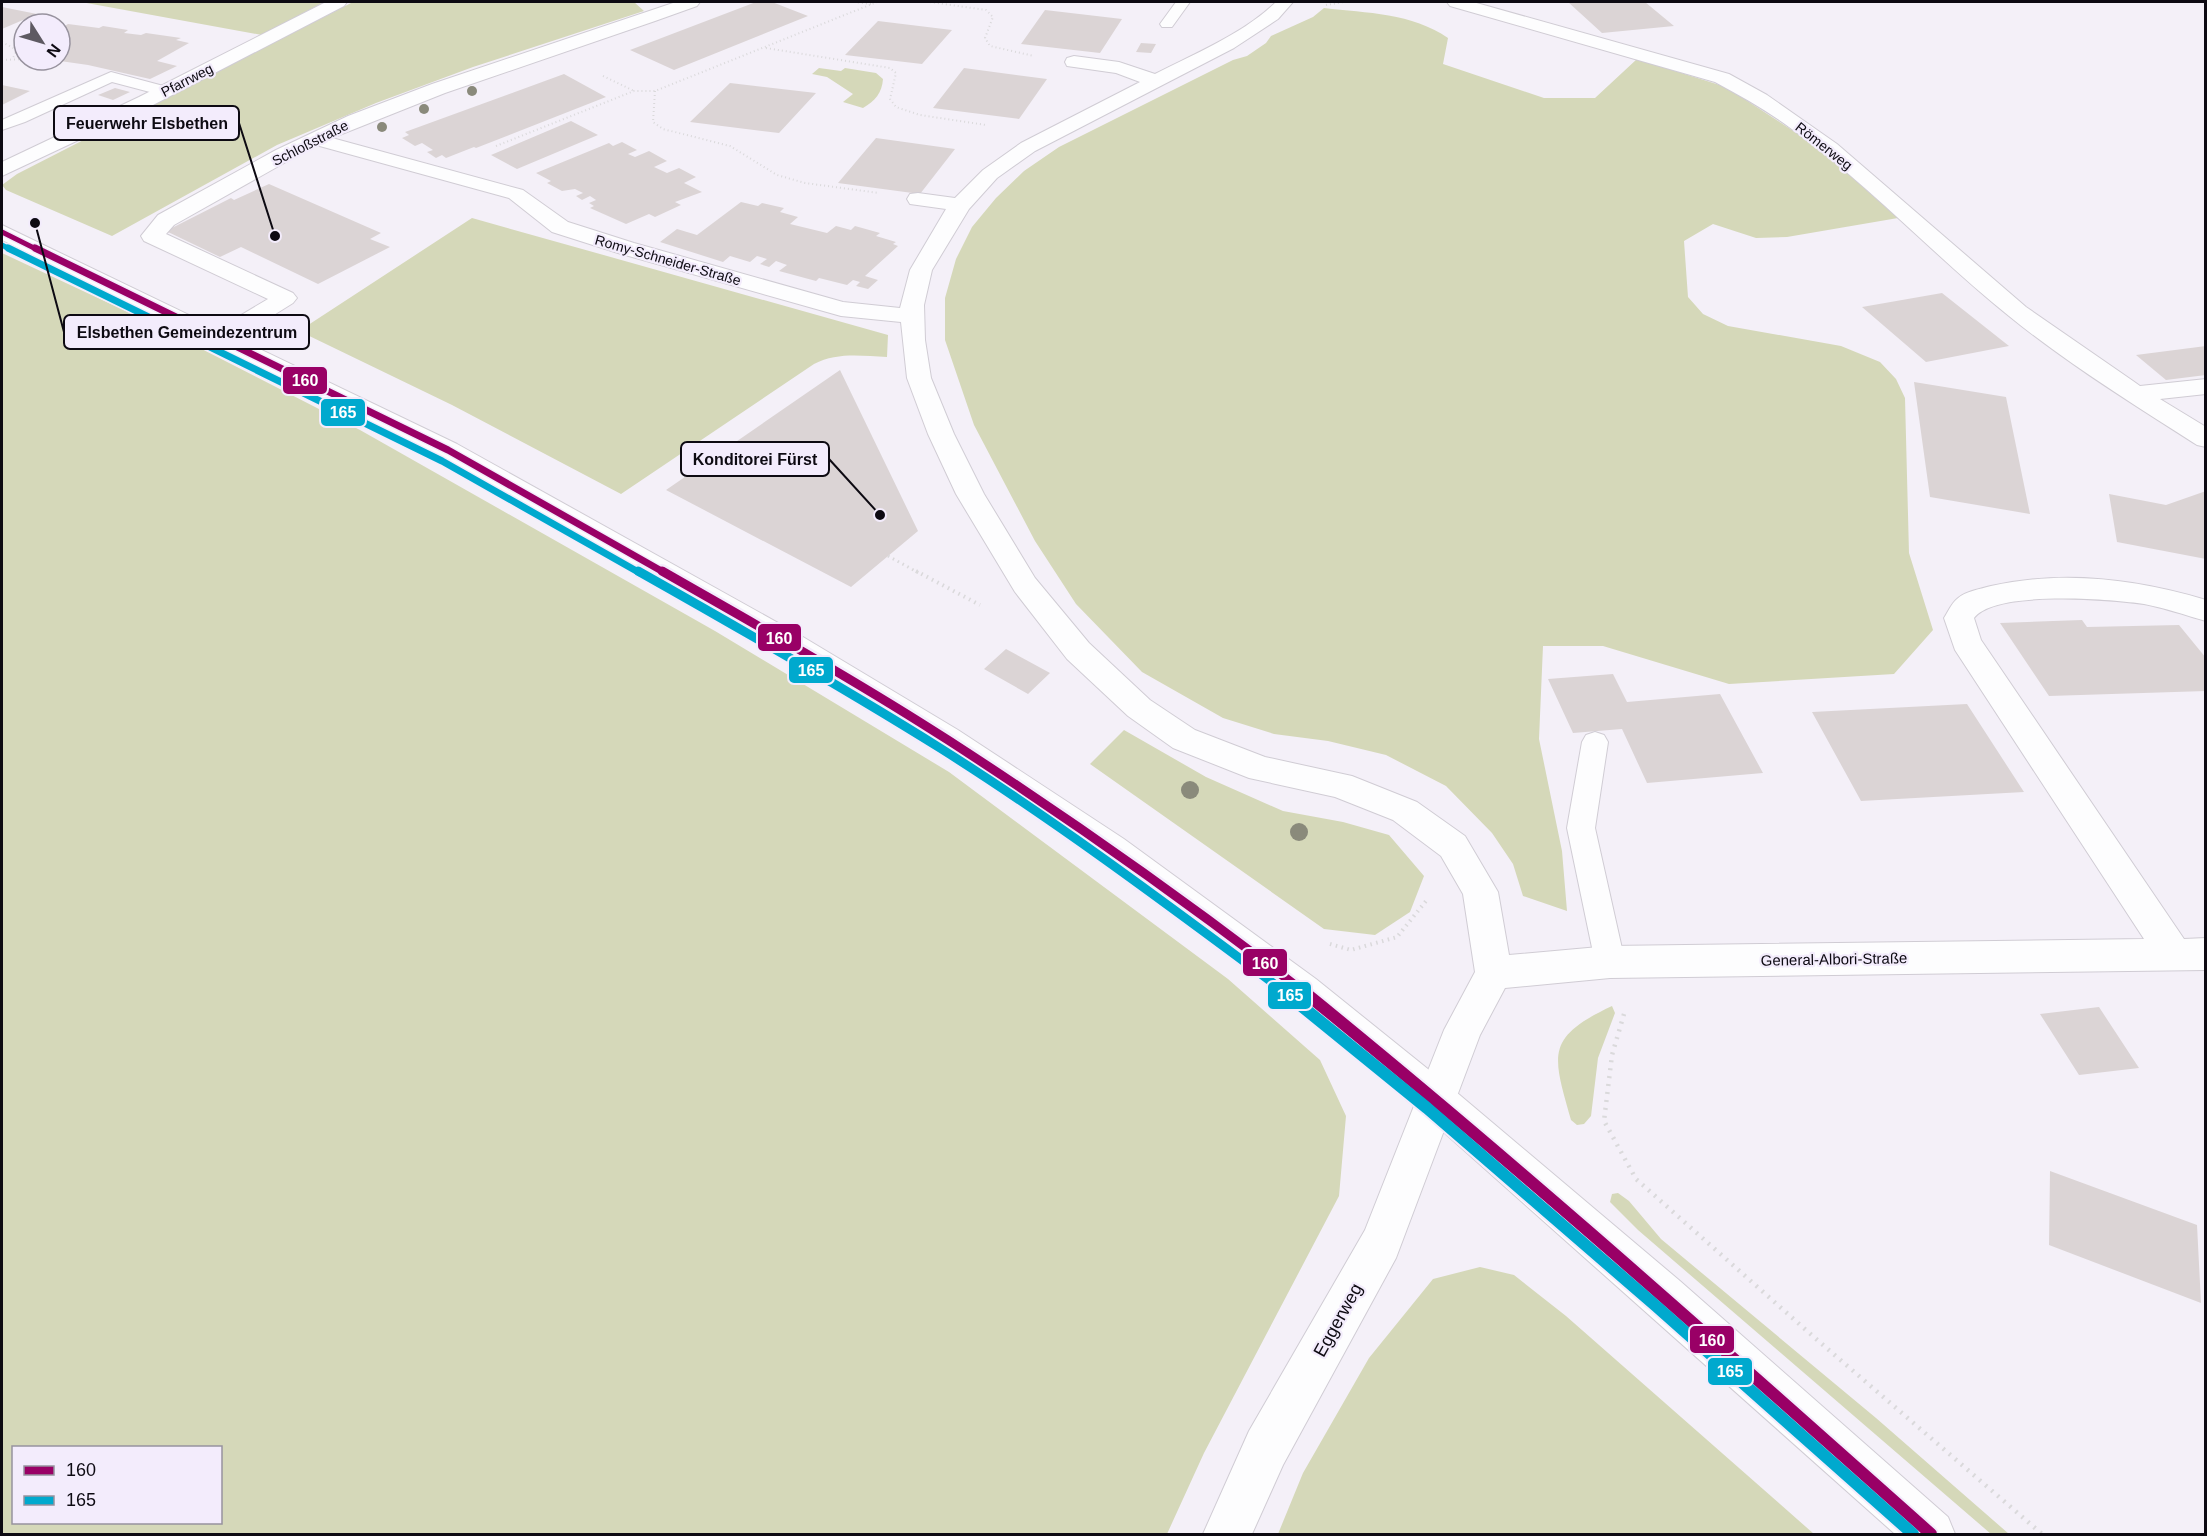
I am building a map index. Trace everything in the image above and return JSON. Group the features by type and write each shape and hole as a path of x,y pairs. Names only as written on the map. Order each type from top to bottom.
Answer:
{"street":[{"name":"Pfarrweg","path":"2,170 165,91 338,2"},
{"name":"Schloßstraße","path":"220,338 285,298 152,236 166,220 315,139 354,121 449,84 559,54 691,2"},
{"path":"1285,2 1272,15 1228,44 1040,141 990,174 960,205 921,270 912,305 913,340 919,378 941,434 965,484 1025,585 1078,651 1139,708 1184,739 1261,769 1340,784 1405,811 1453,846 1480,892 1494,973 1463,1030 1436,1099"},
{"name":"Römerweg","path":"1456,2 1722,78 1747,91 1823,142 1995,293 2076,354 2205,439"},
{"path":"1074,62 1119,68 1157,81"},
{"path":"1011,129 1040,141"},
{"name":"Romy-Schneider-Straße","path":"315,139 516,195 560,227 626,248 841,309 876,314 912,315"},
{"path":"918,199 960,205"},
{"path":"2,232 448,450 788,642 947,739 1122,856 1303,991 1436,1099 1931,1534"},
{"path":"2136,394 2205,386"},
{"name":"General-Albori-Straße","path":"2190,954 1966,642 1959,618 1969,604 1998,595 2095,589 2134,592 2170,599 2205,611"},
{"name":"General-Albori-Straße","path":"1494,973 1610,962 2190,954"},
{"name":"Eggerweg","path":"1227,1534 1266,1448 1381,1243 1436,1099"}],"lane":[{"path":"1167,24 1182,2"},
{"path":"2,125 111,77 165,91"},
{"path":"1595,742 1581,828 1610,962"}],"path":[{"path":"854,2 872,4"},
{"path":"434,171 634,91 655,91 877,2"},
{"path":"930,2 986,10 993,17 985,38 990,46 1011,52 1074,62"},
{"path":"1317,8 1344,2"},
{"path":"765,48 890,68 896,73 890,99 896,107 920,115 1011,129"},
{"path":"655,91 653,122 663,129 730,146 777,175 805,183 918,199"},
{"path":"888,556 988,608"},
{"path":"1610,962 1627,1005 1612,1055 1604,1121 1636,1179 1815,1338 2042,1534"}],"green space":[{"path":"81,2 324,2 262,35"},
{"path":"353,2 634,2 644,11 473,67 376,103 277,145 112,236 6,190 2,185 17,174"},
{"path":"1324,8 1389,15 1419,23 1448,38 1443,64 1544,98 1595,98 1637,59 1726,87 1818,147 1898,218 1787,237 1756,238 1713,224 1684,241 1688,297 1703,314 1728,326 1841,346 1880,362 1896,379 1905,398 1909,553 1933,630 1894,674 1729,684 1603,646 1543,646 1539,739 1562,851 1567,911 1523,896 1513,864 1492,833 1446,786 1386,755 1328,741 1274,734 1223,718 1142,672 1076,604 1035,541 974,425 945,340 945,298 956,259 972,227 996,198 1024,171 1059,147 1233,60 1247,56 1266,43 1271,36 1313,17"},
{"path":"819,68 841,71 845,68 876,73 883,79 881,88 874,99 863,108 843,102 853,94 827,77 812,74"},
{"path":"472,218 888,335 887,357 841,356 814,364 621,494 452,405 299,331"},
{"path":"2,253 147,321 360,430 715,631 949,772 1228,979 1320,1060 1346,1116 1339,1196 1204,1453 1167,1534 2,1534"},
{"path":"1124,730 1206,777 1283,811 1343,822 1389,835 1424,876 1410,912 1375,935 1324,929 1090,764"},
{"path":"1612,1006 1615,1013 1598,1058 1591,1116 1584,1124 1577,1125 1571,1120 1560,1079 1559,1051 1564,1039 1574,1028"},
{"path":"1618,1193 1629,1201 1661,1239 1876,1418 2009,1534 1991,1534 1638,1230 1610,1202 1612,1194"},
{"path":"1480,1267 1514,1275 1566,1316 1814,1534 1278,1534 1303,1473 1369,1358 1433,1279"}],"building":[{"path":"756,2 772,2 808,16 674,70 630,50"},
{"path":"1568,2 1645,2 1674,26 1602,33"},
{"path":"2,7 27,12 12,12 12,25 2,29"},
{"path":"1045,10 1122,19 1100,53 1021,44"},
{"path":"878,21 952,30 922,64 845,55"},
{"path":"72,25 99,28 103,26 128,30 124,33 141,35 146,33 181,38 176,40 189,43 157,61 177,66 150,79 72,63"},
{"path":"1141,43 1156,44 1151,53 1136,52"},
{"path":"964,68 1047,79 1019,119 933,108"},
{"path":"564,74 606,97 446,158 442,155 436,158 427,152 433,150 422,143 415,146 402,138 409,135 405,132"},
{"path":"730,83 816,93 779,133 690,122"},
{"path":"2,85 30,91 2,105"},
{"path":"115,88 130,92 113,100 98,95"},
{"path":"571,121 598,135 517,169 491,155"},
{"path":"876,138 955,149 920,194 838,183"},
{"path":"622,142 637,150 628,154 635,157 649,151 667,161 654,167 667,173 679,168 696,177 684,183 702,192 675,202 681,205 655,217 649,214 626,224 590,208 594,206 589,203 596,200 590,196 582,200 576,196 583,193 575,189 562,191 547,183 551,181 536,173 609,143 613,146"},
{"path":"269,184 381,233 370,239 390,247 318,284 241,247 220,257 166,231 231,198 234,200"},
{"path":"741,202 758,206 762,203 784,208 780,212 798,217 790,224 827,233 836,226 851,230 855,226 880,233 876,236 896,242 893,244 898,246 865,276 878,280 868,289 856,286 860,282 853,280 847,285 819,278 816,281 779,271 787,265 776,261 769,267 760,264 767,259 757,256 750,262 730,256 723,262 660,242 677,229 697,235"},
{"path":"1942,293 2009,346 1926,362 1862,307"},
{"path":"2206,346 2206,375 2166,380 2136,355"},
{"path":"840,370 918,531 851,587 666,490"},
{"path":"1914,382 2006,397 2030,514 1930,497"},
{"path":"2206,491 2206,559 2117,542 2109,494 2166,505"},
{"path":"2082,620 2087,627 2179,625 2206,658 2206,691 2049,696 2000,623"},
{"path":"1006,649 1050,673 1028,694 984,669"},
{"path":"1613,674 1627,702 1720,694 1763,773 1647,783 1622,729 1573,733 1548,679"},
{"path":"1967,704 2024,792 1861,801 1812,712"},
{"path":"2099,1007 2139,1068 2079,1075 2040,1014"},
{"path":"2050,1171 2197,1225 2201,1303 2049,1245"}],"transit line":[{"name":"160","path":"2,232 448,450 787,642 947,739 1112,849 1303,991 1435,1099 1664,1297 1931,1534"},
{"name":"165","path":"2,245 442,461 781,652 941,749 1105,859 1296,1000 1427,1108 1656,1306 1913,1534"}],"place":[{"name":"Elsbethen Gemeindezentrum","path":"35,223"},
{"name":"Feuerwehr Elsbethen","path":"275,236"},
{"name":"Konditorei Fürst","path":"880,515"}]}
